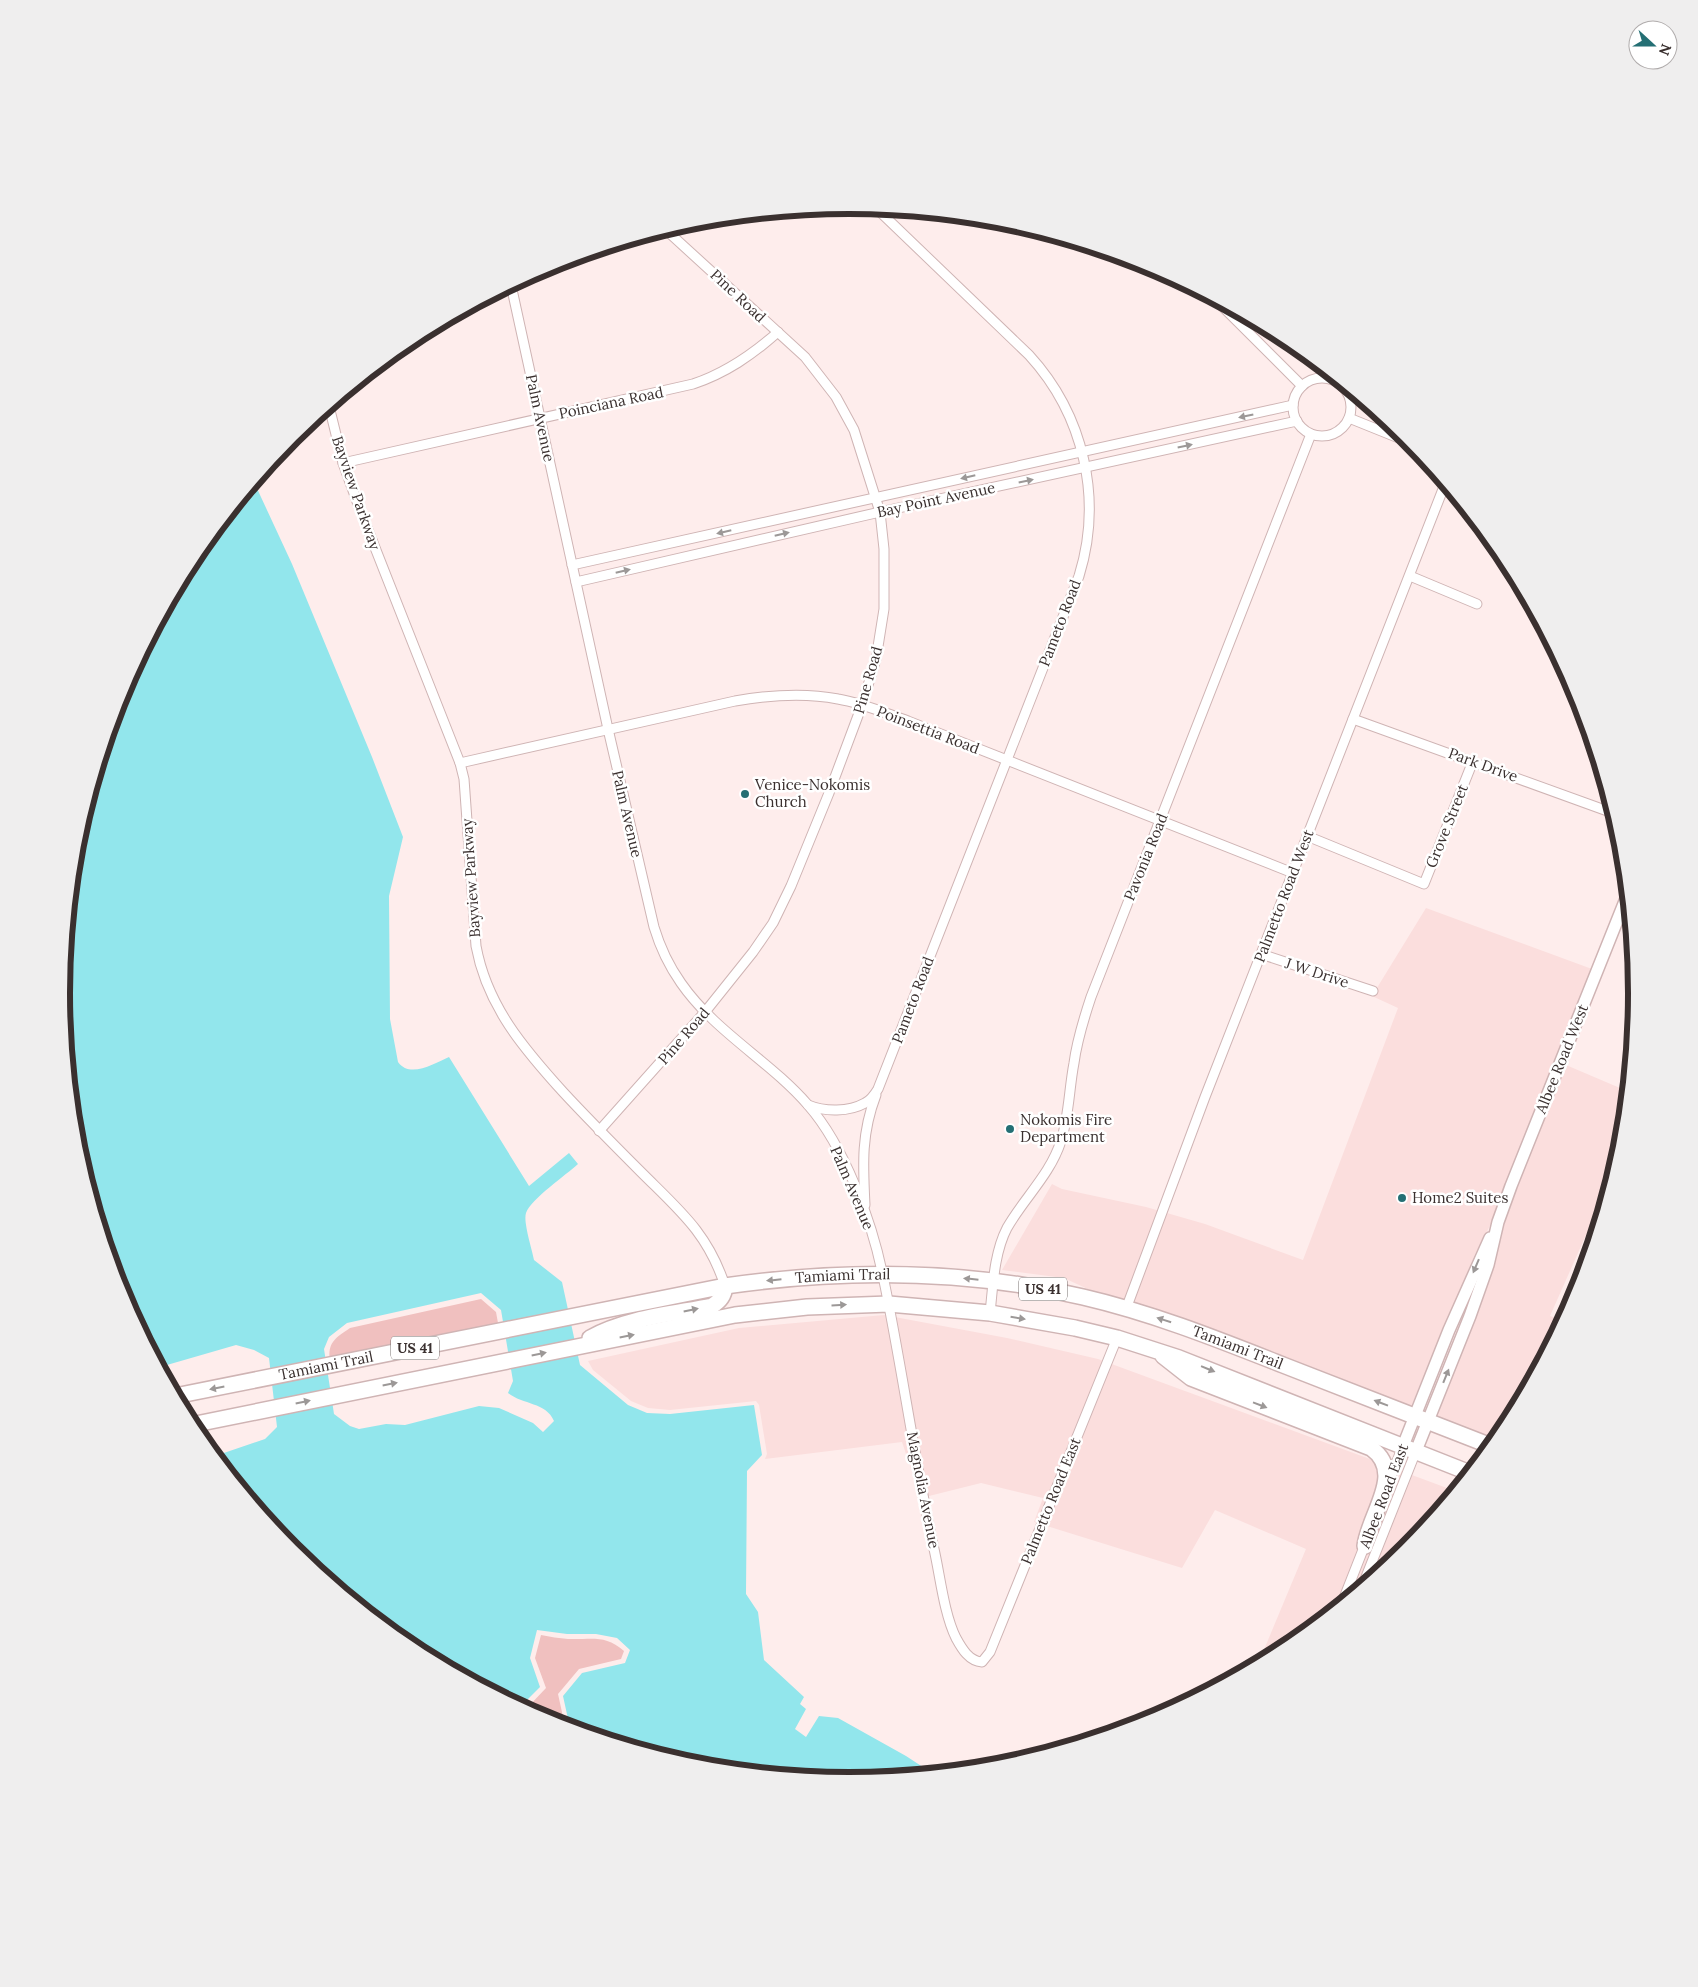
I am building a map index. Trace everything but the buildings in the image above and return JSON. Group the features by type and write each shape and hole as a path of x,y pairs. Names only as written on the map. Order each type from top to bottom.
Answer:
{"main road":[{"name":"Tamiami Trail","path":"181,1395 725,1286 802,1277 883,1273 994,1281 1055,1291 1126,1308 1187,1328 1485,1443"},
{"path":"579,1346 603,1331 615,1327 712,1306 725,1293 725,1286"},
{"name":"Tamiami Trail","path":"199,1423 579,1346 769,1310 846,1304 889,1304 990,1313 1117,1338 1156,1350 1465,1471"},
{"path":"1156,1350 1191,1378 1371,1448 1378,1453 1386,1465 1387,1481 1368,1530 1365,1546"}],"street":[{"name":"Pameto Road","path":"865,1211 863,1152 870,1111 1084,560 1089,518 1082,452 1066,406 1035,362 884,215"},
{"name":"Pine Road","path":"599,1131 705,1012 753,952 773,923 794,878 862,705 876,659 884,609 884,548 880,512 857,438 836,397 816,370 778,332 672,235"},
{"name":"Palm Avenue","path":"512,291 608,729 654,927 674,973 690,996 705,1012 776,1073 808,1104 825,1128 842,1158 865,1211 883,1273 889,1304"},
{"path":"1230,314 1302,386"},
{"name":"Poinciana Road","path":"343,463 706,380 731,368 761,347 778,332"},
{"path":"1329,380 1317,378 1302,386 1298,392 1293,405 1297,421 1305,430 1320,436 1337,432 1349,418 1349,396"},
{"name":"Bay Point Avenue","path":"572,565 1293,405"},
{"name":"Bayview Parkway","path":"331,412 343,463 375,550 460,763 464,779 476,946 484,979 498,1010 517,1039 599,1131 696,1229 715,1258 725,1286"},
{"path":"1349,418 1392,435"},
{"name":"Bay Point Avenue","path":"576,582 880,512 1297,421"},
{"name":"Pavonia Road","path":"990,1313 994,1281 1006,1231 1042,1179 1061,1141 1074,1062 1084,1016 1311,434"},
{"name":"Palmetto Road West","path":"1126,1308 1292,873 1443,490"},
{"path":"1410,576 1477,604"},
{"name":"Poinsettia Road","path":"460,763 735,701 769,695 826,697 862,705 908,721 1292,873"},
{"name":"Park Drive","path":"1353,719 1605,810"},
{"name":"Grove Street","path":"1307,836 1424,884 1473,761"},
{"name":"Albee Road West","path":"1421,1419 1473,1310 1488,1265 1498,1222 1623,907"},
{"name":"J W Drive","path":"1261,954 1373,991"},
{"name":"Pameto Road","path":"808,1104 817,1109 830,1111 858,1106 871,1099 878,1089"},
{"name":"Magnolia Avenue","path":"889,1304 922,1496 951,1625 959,1643 968,1656 982,1662"},
{"name":"Palmetto Road East","path":"982,1662 990,1652 1117,1338"},
{"name":"Albee Road East","path":"1346,1593 1421,1419"},
{"name":"Albee Road East","path":"1366,1577 1409,1449"}],"shaded area":[{"path":"1426,908 1592,969 1493,1220 1475,1254 1410,1409 1107,1298 1064,1278 1002,1270 1052,1184 1062,1189 1146,1207 1205,1224 1303,1260 1398,1008 1372,996"},
{"path":"1566,1065 1622,1089 1613,1145 1601,1195 1596,1212 1550,1316 1557,1318 1524,1383 1488,1439 1435,1419 1476,1318 1494,1267 1504,1225"},
{"path":"481,1299 496,1312 498,1323 330,1360 329,1354 332,1344 337,1337 350,1328"},
{"path":"884,1315 1007,1338 1098,1359 1378,1462 1382,1473 1359,1550 1370,1552 1372,1539 1393,1468 1450,1489 1400,1544 1363,1579 1323,1612 1263,1653 1306,1549 1215,1510 1182,1568 1034,1522 1043,1498 981,1483 921,1498 902,1442 765,1459 767,1454 759,1405 756,1401 670,1410 648,1408 631,1401 593,1370 588,1361 739,1328"},
{"path":"541,1635 568,1639 604,1640 624,1651 621,1659 579,1669 558,1694 563,1718 531,1704 546,1688 535,1658"}],"water":[{"path":"257,488 292,564 403,837 389,896 390,1019 398,1062 403,1067 416,1069 430,1066 449,1057 529,1186 569,1153 578,1164 549,1187 529,1207 525,1217 534,1260 562,1282 580,1365 628,1405 647,1413 670,1414 754,1405 762,1455 747,1471 746,1594 758,1612 764,1660 804,1697 800,1704 806,1709 795,1729 806,1737 819,1716 838,1718 925,1769 849,1772 798,1771 747,1766 697,1758 647,1746 568,1719 563,1696 582,1673 625,1663 630,1650 617,1638 596,1634 567,1634 537,1630 530,1658 540,1687 525,1702 459,1668 375,1612 335,1579 263,1507 221,1454 265,1439 277,1427 269,1358 254,1350 236,1345 165,1366 150,1338 129,1292 111,1244 85,1145 77,1095 70,994 77,892 85,842 111,743 129,695 150,649 174,604 201,561 231,519","holes":["481,1293 501,1310 513,1381 508,1393 546,1410 554,1421 543,1432 533,1423 499,1408 479,1406 405,1425 386,1424 359,1429 350,1426 334,1414 324,1349 329,1337 347,1323"]}],"place":[{"name":"Venice-Nokomis Church","path":"745,794"},
{"name":"Nokomis Fire Department","path":"1010,1129"},
{"name":"Home2 Suites","path":"1402,1198"}]}
